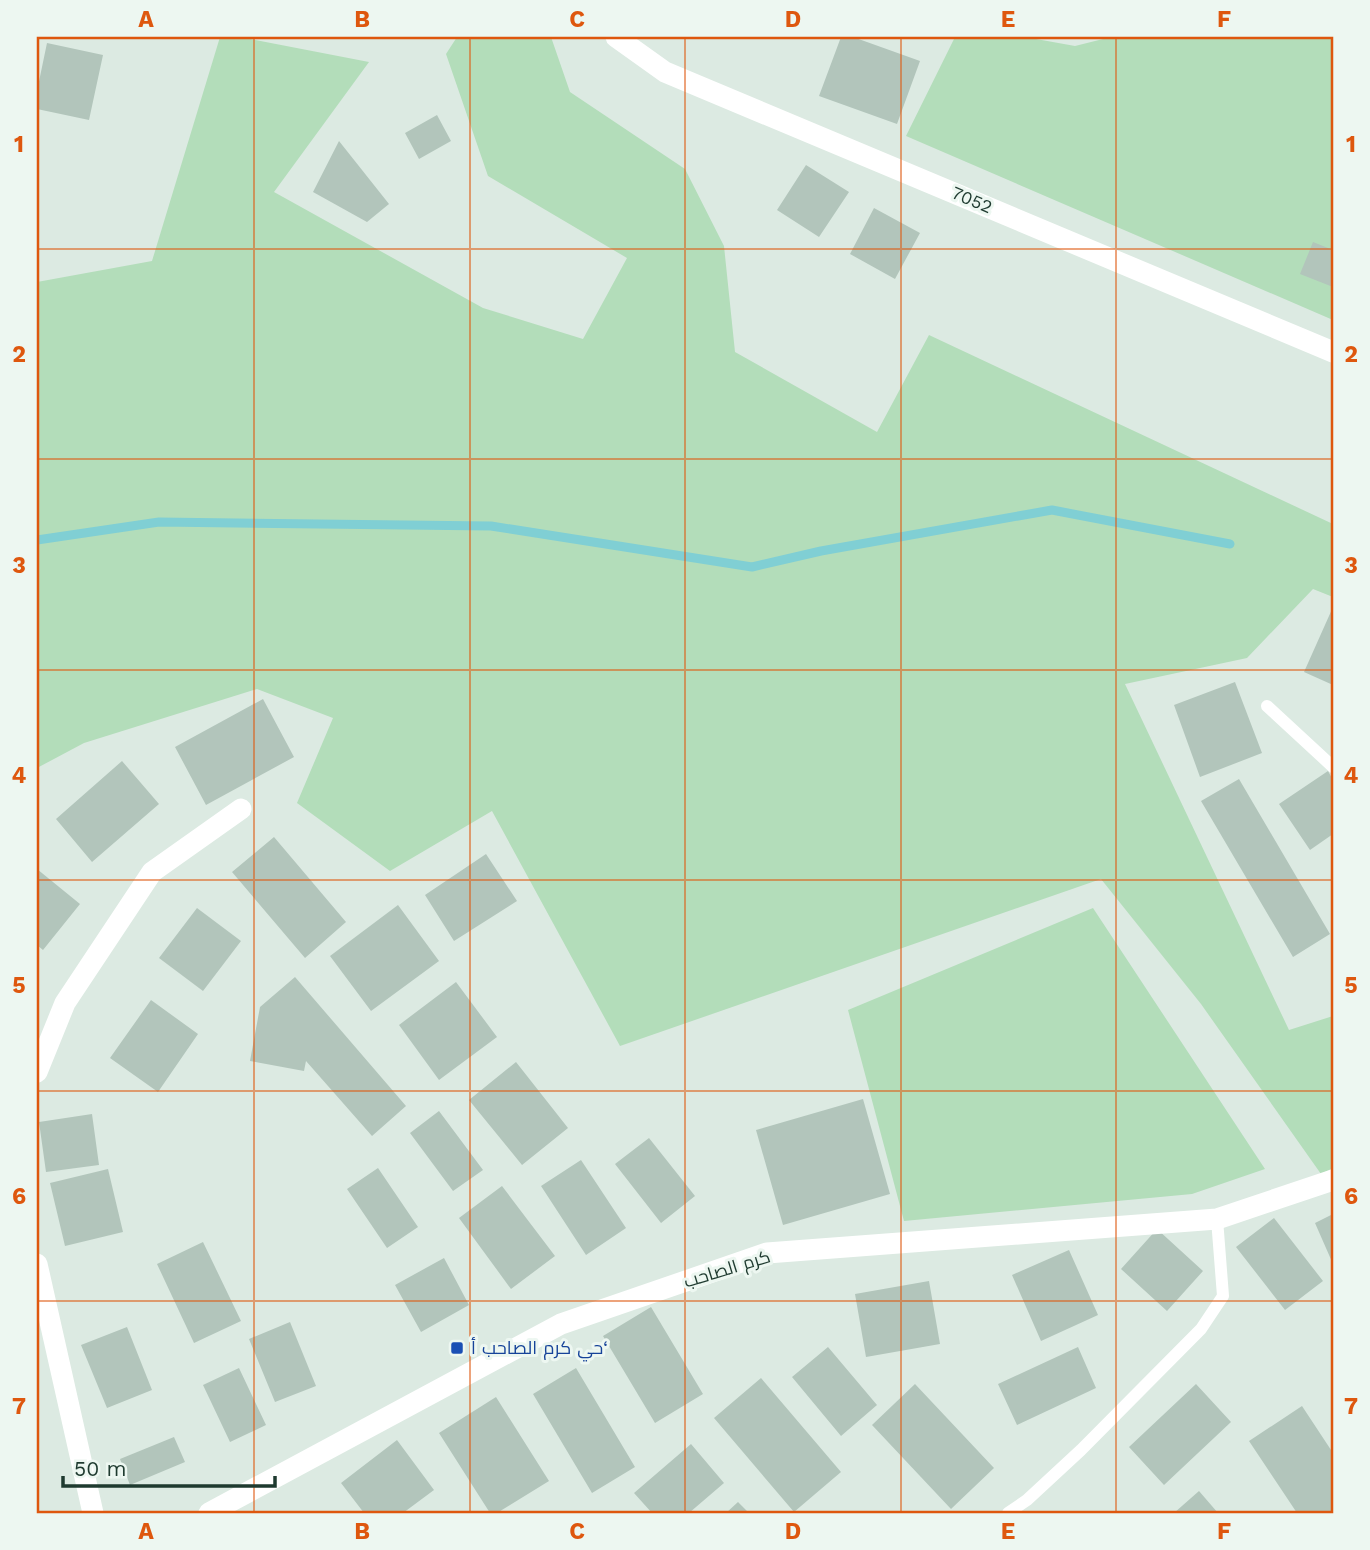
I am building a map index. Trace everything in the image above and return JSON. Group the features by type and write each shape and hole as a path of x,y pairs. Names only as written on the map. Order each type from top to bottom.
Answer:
{"street":[{"name":"7052","path":"616,37 664,72 1333,352"},
{"path":"37,1072 65,1003 152,872 241,809"},
{"name":"كرم الصاحب","path":"209,1513 561,1324 767,1254 1217,1219 1333,1180"},
{"path":"37,1264 93,1513"}],"lane":[{"path":"1267,706 1333,767"},
{"path":"1008,1513 1027,1500 1081,1450 1201,1329 1223,1296 1217,1219"}],"green space":[{"path":"220,37 240,37 369,62 274,192 483,308 583,339 627,258 488,176 446,54 457,37 551,37 570,92 685,169 724,246 735,352 877,432 929,335 1333,524 1333,597 1313,589 1247,658 1125,684 1289,1030 1333,1016 1333,1168 1321,1174 1201,1004 1101,879 620,1046 492,811 390,871 297,803 333,718 257,689 84,743 37,768 37,282 152,261"},
{"path":"955,37 1025,37 1075,46 1111,37 1333,37 1333,320 906,136"},
{"path":"1093,908 1265,1169 1192,1194 904,1221 848,1010"}],"building":[{"path":"841,37 853,37 920,61 897,124 819,96"},
{"path":"47,43 103,55 89,120 37,109 37,91"},
{"path":"437,115 451,141 419,159 405,133"},
{"path":"339,141 389,204 367,222 313,192"},
{"path":"806,165 849,192 819,237 777,210"},
{"path":"874,208 920,233 895,279 850,254"},
{"path":"1313,242 1333,250 1333,287 1300,274"},
{"path":"1333,607 1333,685 1304,672"},
{"path":"1235,682 1262,753 1200,777 1174,705"},
{"path":"263,699 294,757 206,805 175,747"},
{"path":"122,761 159,804 92,862 56,819"},
{"path":"1328,771 1333,780 1333,834 1310,850 1279,804"},
{"path":"1239,779 1330,934 1293,957 1201,801"},
{"path":"274,837 346,922 305,958 232,872"},
{"path":"486,854 517,901 454,941 425,895"},
{"path":"37,869 80,904 43,950 37,945"},
{"path":"398,905 439,961 371,1011 330,956"},
{"path":"197,908 241,941 203,991 159,958"},
{"path":"295,977 406,1106 372,1136 306,1061 304,1071 250,1061 260,1007"},
{"path":"456,982 497,1037 439,1080 399,1025"},
{"path":"151,1000 198,1034 158,1092 110,1058"},
{"path":"516,1062 568,1128 522,1165 469,1100"},
{"path":"863,1099 890,1194 783,1225 756,1130"},
{"path":"439,1111 483,1170 453,1191 410,1133"},
{"path":"92,1114 99,1165 46,1172 39,1122"},
{"path":"649,1138 695,1196 661,1223 615,1164"},
{"path":"581,1160 626,1228 586,1255 541,1186"},
{"path":"378,1168 418,1227 387,1248 347,1189"},
{"path":"108,1169 123,1232 65,1246 50,1183"},
{"path":"502,1186 555,1256 511,1289 459,1218"},
{"path":"1333,1214 1333,1264 1315,1223"},
{"path":"1274,1218 1323,1281 1285,1310 1236,1247"},
{"path":"1157,1229 1203,1271 1167,1311 1121,1269"},
{"path":"203,1242 241,1321 194,1343 157,1264"},
{"path":"1069,1250 1098,1315 1041,1341 1012,1275"},
{"path":"444,1258 469,1305 421,1332 395,1285"},
{"path":"929,1281 940,1344 866,1357 855,1294"},
{"path":"651,1307 703,1394 655,1423 603,1336"},
{"path":"290,1322 316,1386 275,1402 249,1339"},
{"path":"127,1327 152,1390 107,1408 81,1345"},
{"path":"828,1347 877,1405 841,1436 792,1377"},
{"path":"1078,1347 1096,1388 1017,1425 998,1384"},
{"path":"239,1368 266,1425 230,1442 203,1385"},
{"path":"576,1368 635,1467 592,1493 533,1394"},
{"path":"761,1378 841,1472 794,1512 714,1418"},
{"path":"915,1384 994,1468 951,1509 872,1425"},
{"path":"1196,1384 1231,1422 1164,1485 1129,1447"},
{"path":"496,1397 549,1481 497,1513 490,1513 439,1433"},
{"path":"1302,1406 1333,1453 1333,1513 1297,1513 1249,1441"},
{"path":"174,1437 185,1462 130,1485 120,1459"},
{"path":"397,1440 434,1490 403,1513 364,1513 341,1483"},
{"path":"691,1444 724,1483 689,1513 652,1513 634,1493"},
{"path":"1199,1491 1218,1513 1174,1513"},
{"path":"738,1502 749,1513 726,1513"}],"waterway":[{"path":"37,540 159,522 491,526 752,567 821,551 1052,510 1230,544"}],"place":[{"name":"حي كرم الصاحب أ‘","path":"457,1348"}]}
